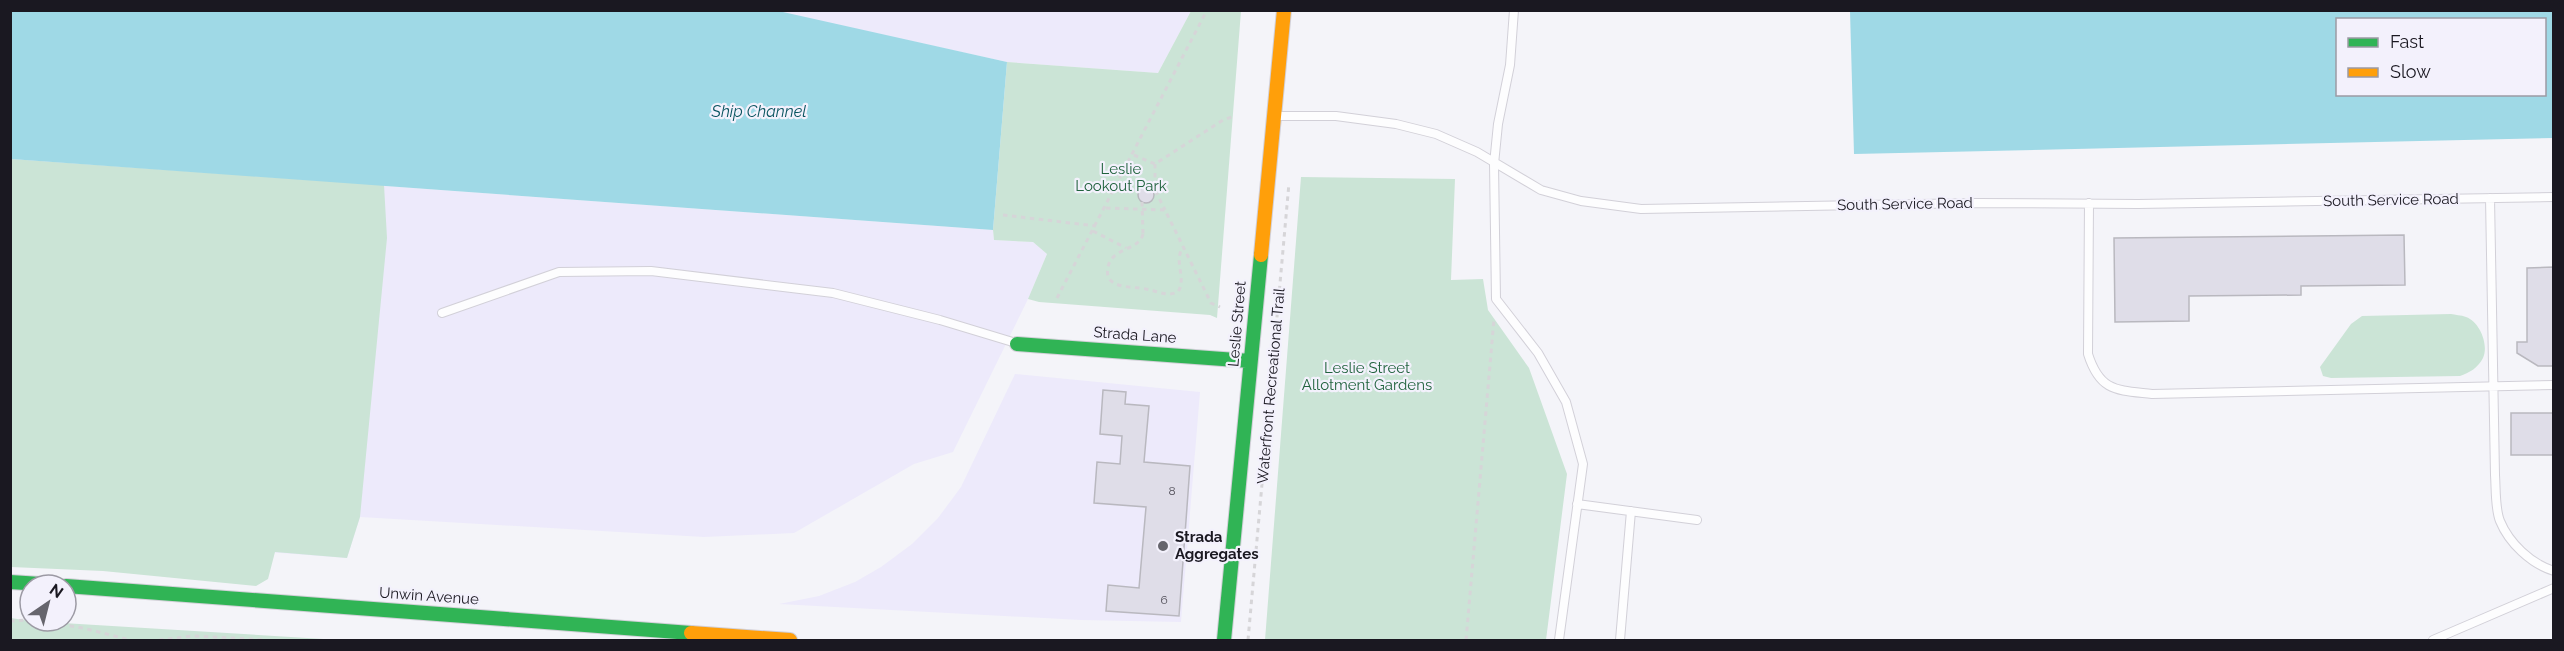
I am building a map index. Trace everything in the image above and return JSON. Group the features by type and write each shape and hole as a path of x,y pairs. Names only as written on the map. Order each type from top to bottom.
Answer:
{"street":[{"name":"Leslie Street","path":"1224,640 1284,10"},
{"name":"Strada Lane","path":"1017,344 1250,361"},
{"name":"Unwin Avenue","path":"78,587 790,640"}],"lane":[{"path":"1514,10 1510,65 1498,124 1494,164 1496,299 1538,353 1566,402 1583,464 1559,640"},
{"name":"South Service Road","path":"1274,116 1336,116 1396,124 1436,134 1477,152 1541,190 1581,201 1641,209 2553,197"},
{"path":"2490,198 2494,475 2500,521 2520,550 2553,571"},
{"path":"2089,204 2088,354 2094,372 2114,390 2152,394 2553,385"},
{"path":"442,313 560,272 651,271 833,294 940,320 1017,344"},
{"path":"1577,504 1697,520"},
{"path":"1620,640 1631,511"},
{"path":"2433,640 2553,588"}],"path":[{"path":"1057,298 1208,10"},
{"path":"1155,164 1222,120 1235,116"},
{"path":"1134,155 1155,164"},
{"path":"1155,164 1155,190 1211,303 1220,306"},
{"name":"Waterfront Recreational Trail","path":"1248,640 1290,173"},
{"path":"1142,202 1143,234 1137,243 1115,254 1107,268 1110,280 1122,287 1144,288 1160,294 1172,295 1181,287 1178,258 1183,247"},
{"path":"1105,208 1165,210"},
{"path":"1004,214 1095,228 1127,248"},
{"path":"1466,640 1496,299"},
{"path":"78,627 130,640"},
{"path":"159,640 193,636 266,640"}],"shaded area":[{"path":"774,11 1191,11 1158,73 1007,62"},
{"path":"10,159 993,230 994,240 1033,242 1047,254 1028,299 953,452 914,464 794,533 704,537 360,517 347,558 11,533"},
{"path":"1015,374 1200,392 1181,622 1081,620 779,604 819,596 855,582 881,567 912,544 938,518 961,487"}],"green space":[{"name":"Leslie Lookout Park","path":"1191,11 1241,11 1217,318 1210,315 1039,302 1028,299 1047,254 1033,242 994,240 993,230 1007,62 1158,73"},
{"path":"11,159 384,185 387,238 360,517 347,558 275,552 268,579 256,586 103,571 11,567"},
{"name":"Leslie Street Allotment Gardens","path":"1301,177 1455,179 1451,280 1483,279 1488,310 1529,368 1567,474 1546,640 1265,640"},
{"path":"2451,314 2464,316 2471,320 2479,329 2484,341 2485,353 2481,362 2467,373 2460,376 2331,378 2323,376 2320,367 2351,324 2362,316"},
{"path":"11,618 18,619 18,633 78,633 78,624 340,640 11,640"}],"water":[{"name":"Ship Channel","path":"774,10 1007,62 993,230 11,159 11,11"},
{"path":"1850,11 2553,11 2553,138 1854,154"}],"building":[{"path":"1146,187 1154,195 1146,203 1138,195"},
{"path":"2404,235 2405,285 2301,286 2301,295 2189,296 2189,321 2115,322 2114,238"},
{"path":"2553,267 2553,366 2538,366 2517,353 2517,342 2527,342 2527,268"},
{"name":"Strada Aggregates","path":"1103,390 1126,392 1125,404 1149,406 1144,462 1190,466 1179,616 1106,611 1108,585 1139,588 1146,507 1094,503 1097,462 1120,464 1122,436 1100,434"},
{"path":"2511,413 2553,413 2553,455 2511,455"}],"traffic: fast":[{"path":"1224,640 1261,255"},
{"path":"1017,344 1250,361"},
{"path":"10,582 18,583"},
{"path":"78,587 691,633"}],"traffic: slow":[{"path":"1261,255 1284,10"},
{"path":"691,633 790,640"}],"place":[{"name":"Strada Aggregates","path":"1163,546"}]}
